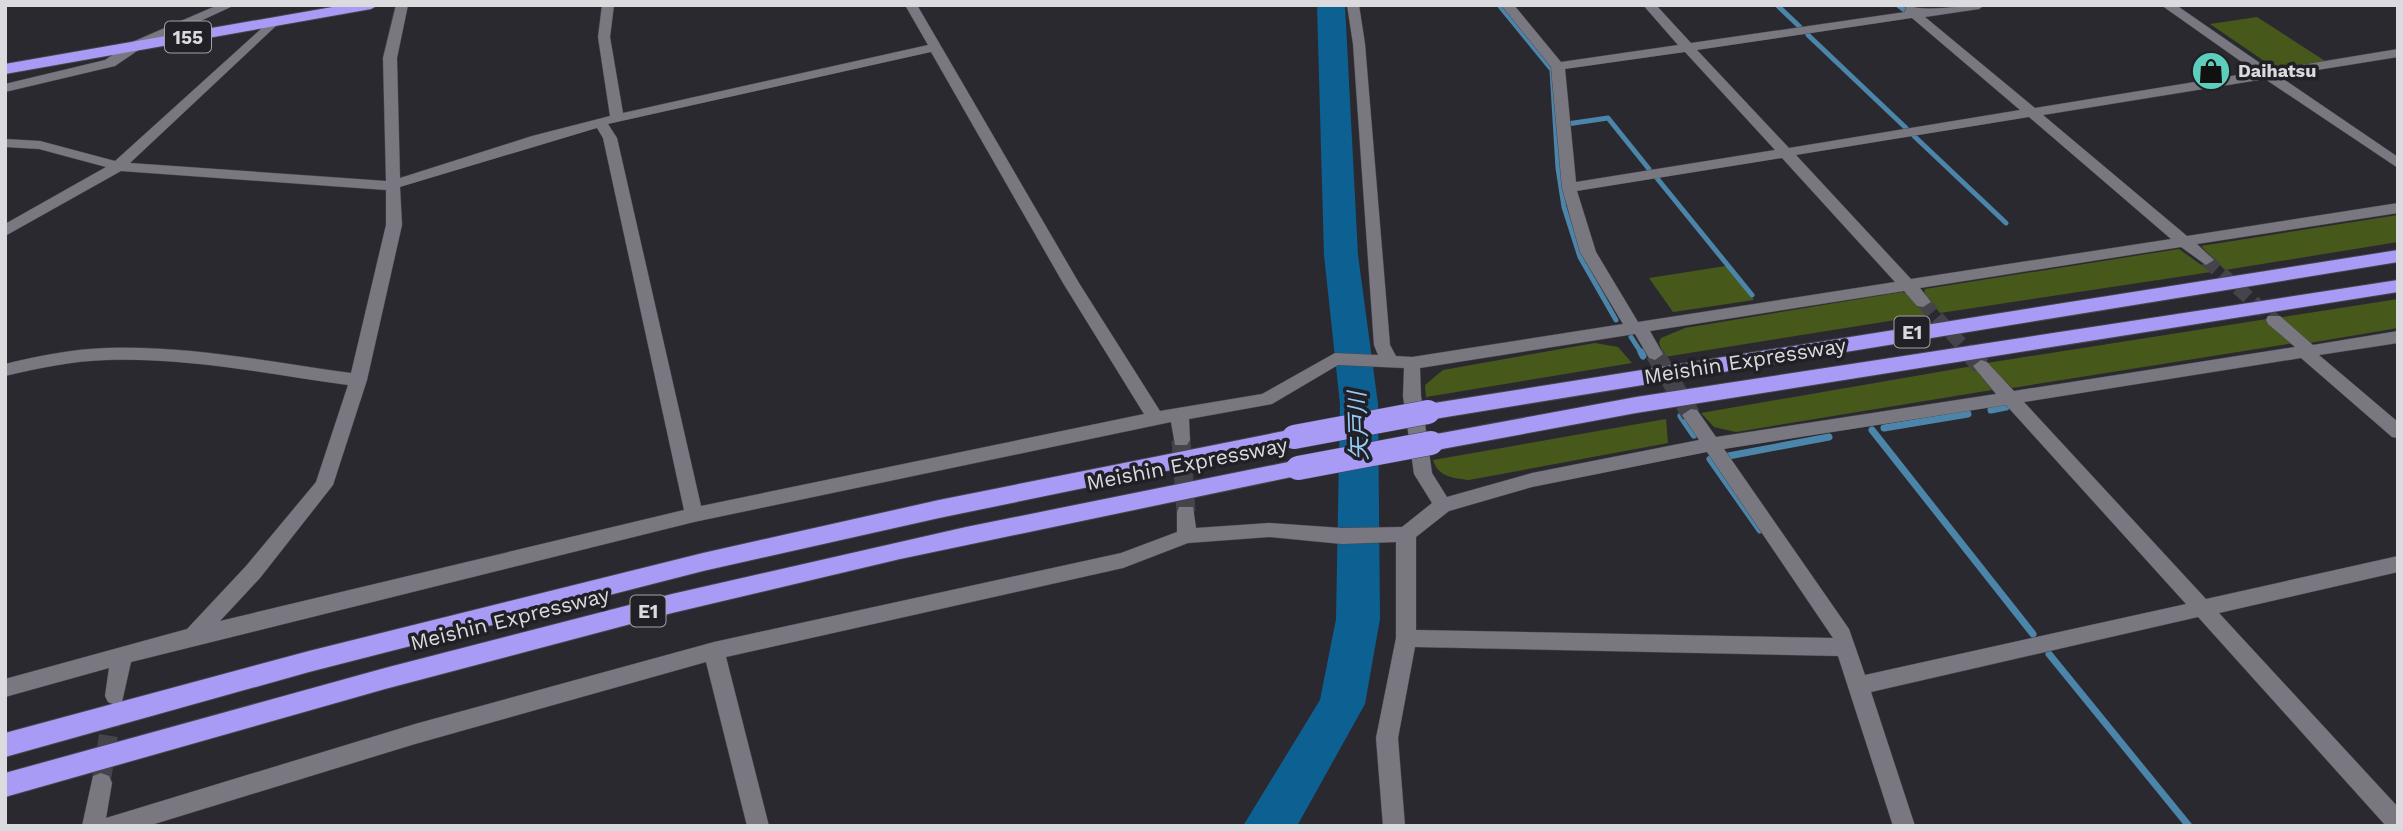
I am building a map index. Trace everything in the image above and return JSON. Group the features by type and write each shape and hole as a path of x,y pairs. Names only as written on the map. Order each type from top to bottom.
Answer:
{"highway":[{"name":"155","path":"5,69 370,5"},
{"name":"Meishin Expressway","path":"5,745 354,649 761,548 1156,464 1427,412 2398,256"},
{"name":"Meishin Expressway","path":"5,785 354,686 767,580 1106,506 1636,405 2398,286"}],"street":[{"path":"5,88 110,63 135,46 229,5"},
{"path":"193,636 253,572 324,485 358,380 394,225 390,58 402,5"},
{"path":"608,5 604,37 610,138 694,515"},
{"path":"911,5 1072,284 1155,418"},
{"path":"1353,5 1382,345 1387,360"},
{"path":"1507,5 1558,66 1569,188 1588,252 1655,354"},
{"path":"1649,5 1923,302"},
{"path":"1558,66 1688,48 1910,10 1979,5"},
{"path":"2167,5 2398,164"},
{"path":"1910,10 2206,260"},
{"path":"5,230 117,166 273,22"},
{"path":"5,143 40,145 117,166 372,186 392,185 537,139 609,120 936,47"},
{"path":"1569,188 2398,53"},
{"path":"5,688 193,636 694,515 1155,418 1266,400 1335,359 1412,363 2398,208"},
{"path":"2274,320 2398,432"},
{"path":"113,826 415,734 714,651 1123,560 1187,536 1269,530 1342,536 1401,534 1443,505 1532,480 1710,445 2398,337"},
{"path":"5,370 48,360 122,354 210,360 358,380"},
{"path":"1412,363 1412,396 1423,474 1443,505"},
{"path":"1981,366 2398,823"},
{"path":"1691,415 1842,635 1904,826"},
{"path":"1180,416 1181,440"},
{"path":"1186,512 1187,536"},
{"path":"1394,826 1387,738 1406,638 1401,534"},
{"path":"1858,686 2398,564"},
{"path":"1406,638 1846,647"},
{"path":"714,651 758,826"},
{"path":"115,696 122,655"},
{"path":"93,826 100,783"}],"green space":[{"path":"2257,17 2325,61 2273,67 2210,24"},
{"path":"2398,215 2398,242 2225,270 2201,246"},
{"path":"2179,249 2211,272 1940,313 1924,294 1925,289"},
{"path":"1726,266 1754,300 1673,312 1649,278"},
{"path":"1902,292 1908,294 1927,315 1664,357 1659,343 1661,338 1685,328"},
{"path":"2398,299 2398,328 2309,343 2277,318"},
{"path":"2267,319 2294,343 2012,388 1987,363"},
{"path":"1595,343 1618,347 1632,363 1426,397 1425,385 1443,370"},
{"path":"1973,366 1992,390 1736,432 1714,427 1701,413"},
{"path":"1666,419 1668,443 1469,480 1442,473 1433,460"}],"waterway":[{"name":"矢戸川","path":"1268,826 1298,782 1342,704 1358,619 1359,404 1341,255 1331,5"},
{"path":"1499,5 1552,70 1558,168 1564,207 1580,257 1616,320"},
{"path":"1777,5 1800,27"},
{"path":"1898,5 1907,12"},
{"path":"1808,35 1906,128"},
{"path":"1567,124 1608,118 1649,169"},
{"path":"1914,136 2006,223"},
{"path":"1656,177 1752,295"},
{"path":"1631,337 1642,354"},
{"path":"1991,410 2006,407"},
{"path":"1884,428 1968,414"},
{"path":"1681,416 1694,435"},
{"path":"1872,430 2033,634"},
{"path":"1723,457 1829,437"},
{"path":"1710,459 1760,530"},
{"path":"2049,654 2189,826"}],"tunnel":[{"path":"2206,260 2274,320"},
{"path":"1923,302 1970,354"},
{"path":"1969,352 1981,366"},
{"path":"1655,354 1691,415"},
{"path":"1181,440 1186,512"},
{"path":"101,783 113,706"}],"place":[{"name":"Daihatsu","path":"2211,71"}]}
